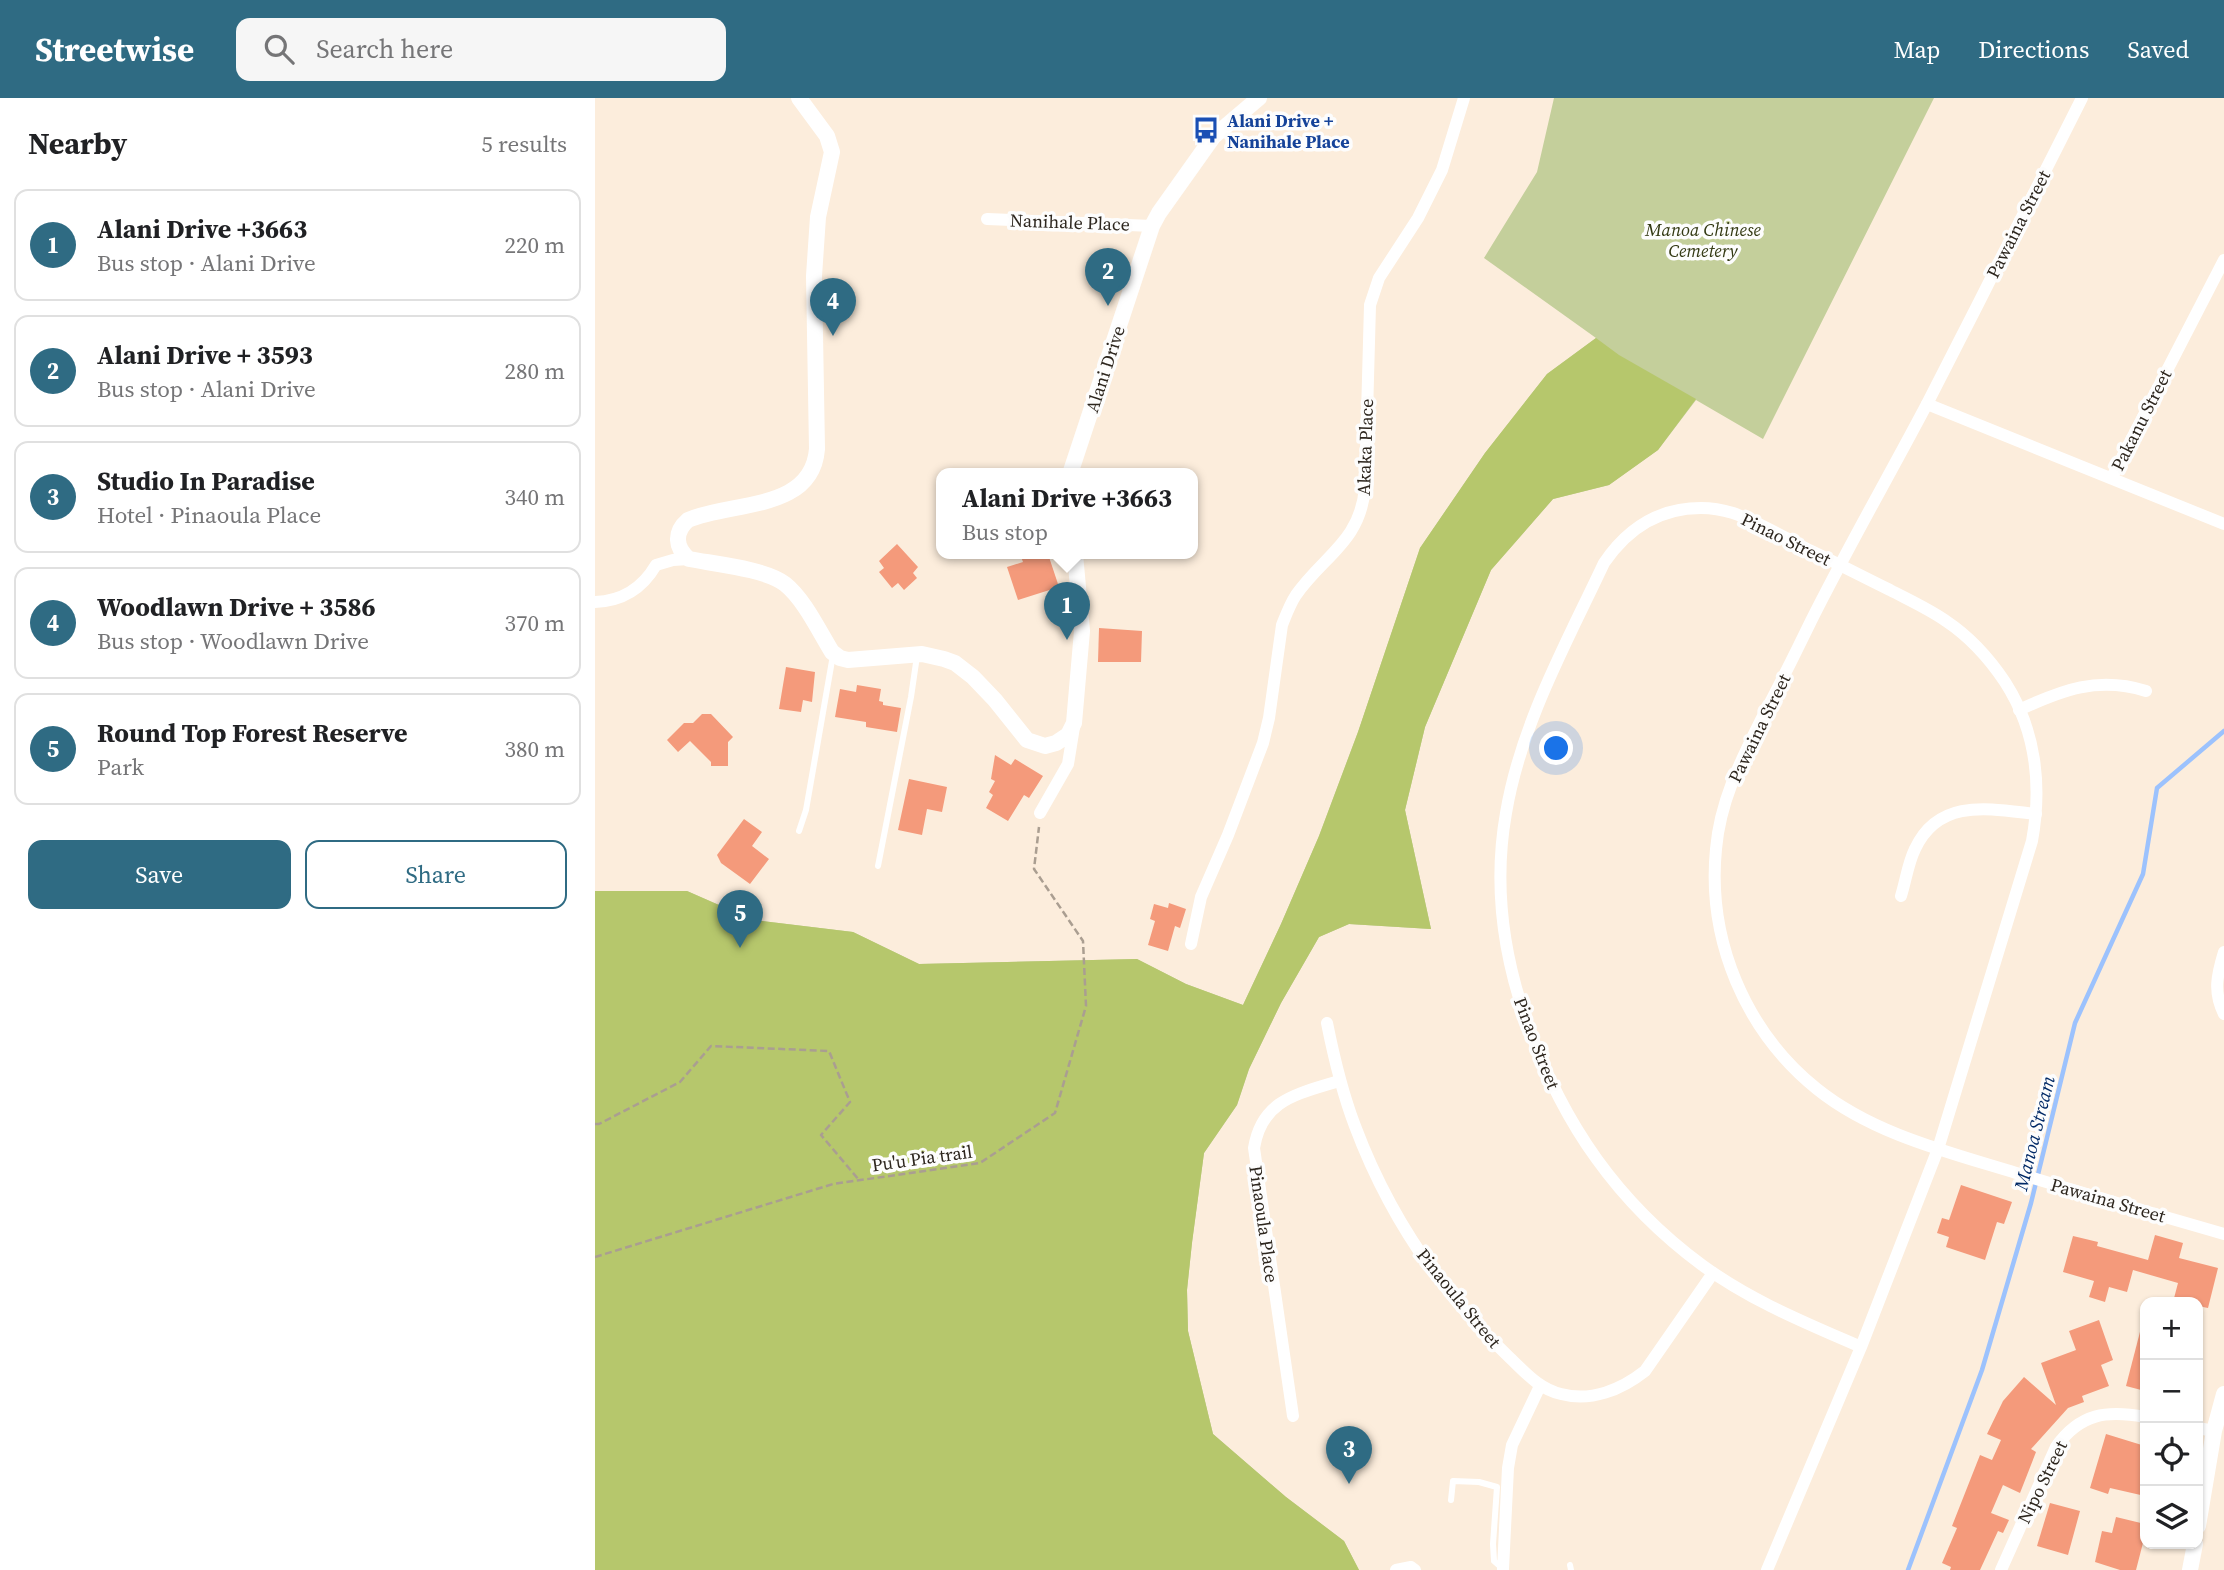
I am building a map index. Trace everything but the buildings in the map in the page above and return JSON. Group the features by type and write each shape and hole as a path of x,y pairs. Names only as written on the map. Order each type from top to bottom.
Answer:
{"street":[{"path":"689,559 681,552 678,542 679,531 685,523 691,519 789,493 806,481 815,463 816,235 832,152 827,136 799,98"},
{"name":"Alani Drive","path":"1072,468 1152,226 1159,212 1213,136 1259,98"},
{"name":"Akaka Place","path":"1191,944 1201,897 1263,743 1282,625 1295,596 1338,549 1361,512 1365,488 1370,305 1379,278 1418,218 1442,170 1464,98"},
{"name":"Pawaina Street","path":"2082,98 1927,404 1840,565 1735,772 1723,808 1716,847 1714,886 1728,963 1744,999 1764,1032 1789,1063 1817,1089 1850,1112 1885,1129 1938,1149 2065,1189 2224,1234"},
{"name":"Nanihale Place","path":"987,219 1152,226"},
{"name":"Pakanu Street","path":"1927,404 2112,477 2224,260"},
{"path":"2112,477 2224,524"},
{"name":"Pinao Street","path":"1767,1570 1861,1347 1938,1149 2027,860 2036,814 2037,780 2019,710 2006,683 1993,665 1963,634 1926,609 1735,514 1704,508 1674,511 1659,515 1633,530 1604,563 1536,708 1506,811 1499,883 1504,938 1517,991 1548,1076 1577,1131 1613,1182 1655,1227 1713,1273 1784,1314 1861,1347"},
{"path":"595,602 613,600 631,593 656,565 673,560 689,559 769,575 778,579 797,597 840,659 918,654 944,659 964,670 995,700 1023,737 1045,746 1068,735 1074,723"},
{"path":"1040,813 1068,764 1074,723 1082,631 1075,559"},
{"path":"2019,710 2058,692 2101,684 2132,686 2146,691"},
{"path":"1901,896 1915,849 1939,820 1973,808 2036,814"},
{"path":"2224,952 2216,987 2224,1014"},
{"name":"Pinaoula Street","path":"1327,1023 1339,1080 1355,1127 1388,1200 1430,1269 1481,1331 1540,1386 1559,1394 1585,1396 1611,1391 1634,1379 1644,1371 1713,1273"},
{"name":"Pinaoula Place","path":"1293,1416 1254,1148 1262,1122 1280,1103 1295,1094 1339,1080"},
{"path":"1503,1569 1508,1468 1512,1445 1540,1386"},
{"path":"2201,1486 2206,1429 2224,1394"},
{"name":"Nipo Street","path":"2001,1570 2062,1438 2077,1425 2096,1416 2116,1413 2140,1417"},
{"path":"2190,1570 2194,1549"},
{"path":"1396,1570 1411,1567 1415,1570"}],"lane":[{"path":"799,831 806,810 834,654"},
{"path":"878,866 918,654"},
{"path":"1451,1500 1453,1480 1479,1482 1497,1487 1494,1561 1503,1569"}],"path":[{"name":"Pu'u Pia trail","path":"595,1256 833,1184 980,1163 1055,1114 1086,1006 1083,941 1034,869 1040,813"},
{"path":"595,1124 680,1082 712,1046 829,1051 851,1102 821,1135 859,1180"}],"green space":[{"name":"Manoa Chinese Cemetery","path":"1554,98 1934,98 1763,439 1696,400 1658,450 1609,485 1553,499 1491,570 1425,727 1405,810 1431,929 1349,924 1319,937 1281,1003 1249,1069 1237,1105 1204,1153 1187,1290 1188,1331 1213,1434 1286,1497 1344,1541 1359,1570 595,1570 595,891 687,891 753,920 853,932 919,964 1137,959 1186,984 1243,1005 1319,836 1358,732 1420,548 1485,453 1547,374 1596,338 1484,258 1537,172"},
{"path":"1596,338 1619,355 1696,399 1658,450 1609,485 1553,499 1491,570 1425,727 1405,810 1431,929 1349,924 1319,937 1281,1003 1249,1069 1237,1105 1204,1153 1187,1290 1188,1331 1213,1434 1286,1497 1344,1541 1359,1570 595,1570 595,891 687,891 753,920 853,932 919,964 1137,959 1186,984 1243,1005 1319,836 1358,732 1420,548 1485,453 1547,374"}],"waterway":[{"name":"Manoa Stream","path":"1908,1570 1982,1370 2031,1203 2075,1023 2143,874 2157,788 2224,731"}],"place":[{"name":"Alani Drive + Nanihale Place","path":"1206,130"},
{"name":"Alani Drive + 3593","path":"1108,306"},
{"name":"Woodlawn Drive + 3586","path":"833,336"},
{"name":"Alani Drive +3663","path":"1067,640"},
{"name":"Round Top Forest Reserve","path":"740,948"},
{"name":"Studio In Paradise","path":"1349,1484"}]}
